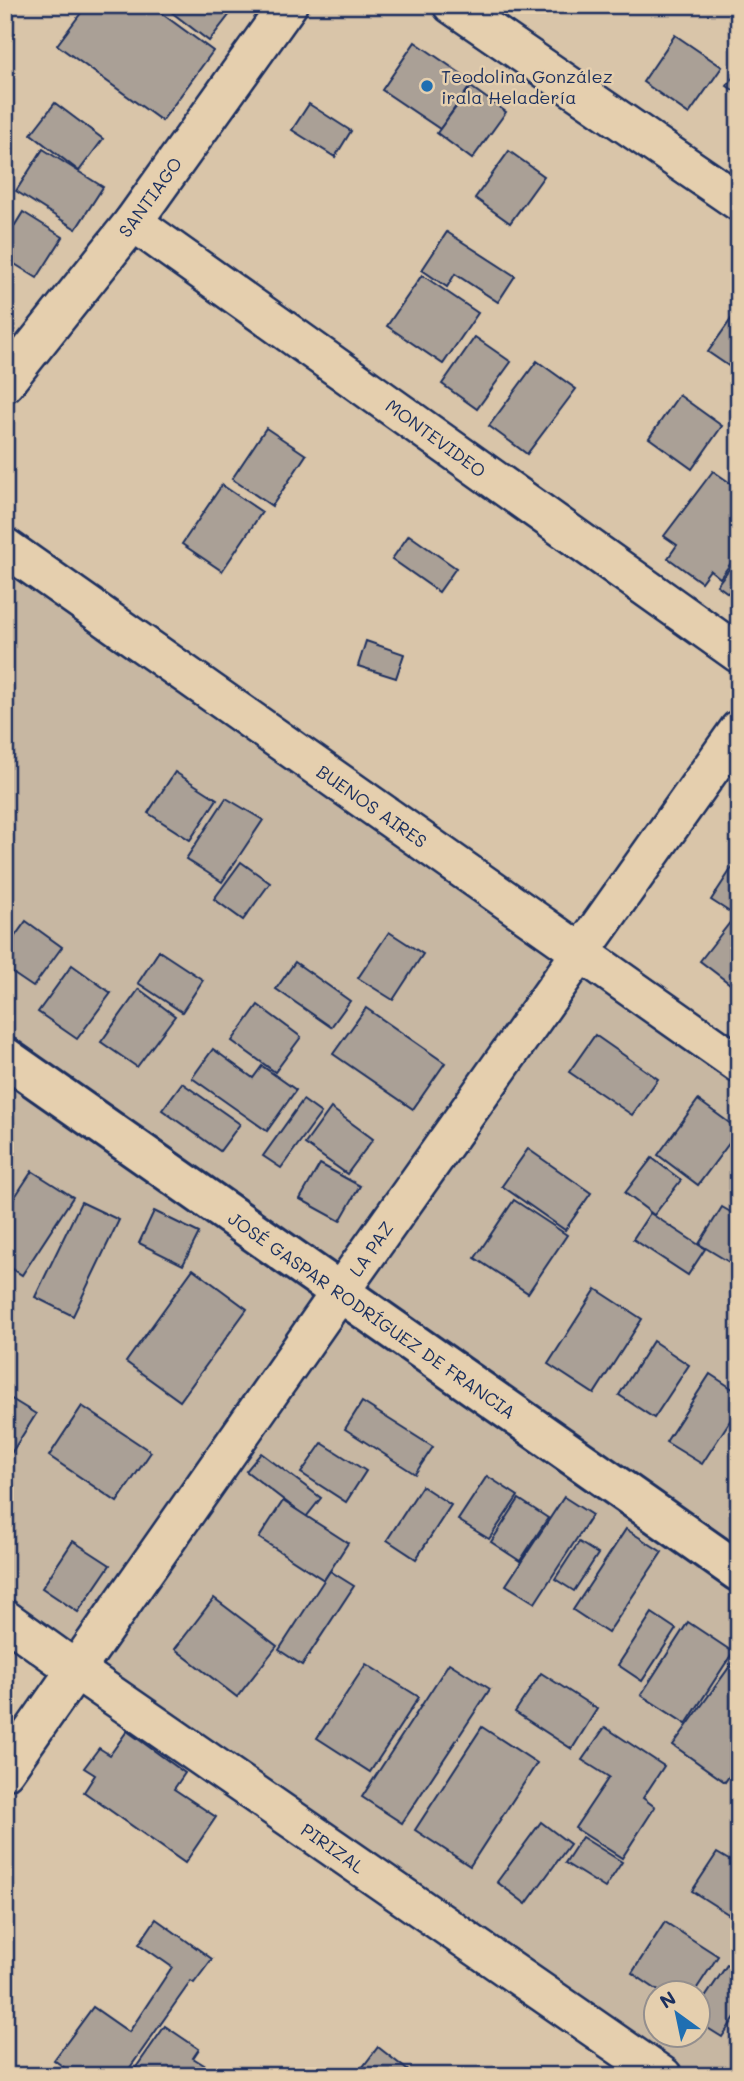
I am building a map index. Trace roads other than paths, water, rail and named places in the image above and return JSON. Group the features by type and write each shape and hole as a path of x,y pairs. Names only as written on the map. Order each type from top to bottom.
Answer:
{"street":[{"name":"SANTIAGO","path":"5,383 133,222 288,5"},
{"path":"452,5 739,202"},
{"name":"MONTEVIDEO","path":"133,222 739,654"},
{"name":"BUENOS AIRES","path":"5,547 739,1064"},
{"name":"LA PAZ","path":"5,1771 739,729"},
{"name":"JOSÉ GASPAR RODRÍGUEZ DE FRANCIA","path":"5,1057 739,1572"},
{"name":"PIRIZAL","path":"5,1619 663,2076"}],"place":[{"name":"Teodolina González irala Heladería","path":"427,86"}]}
